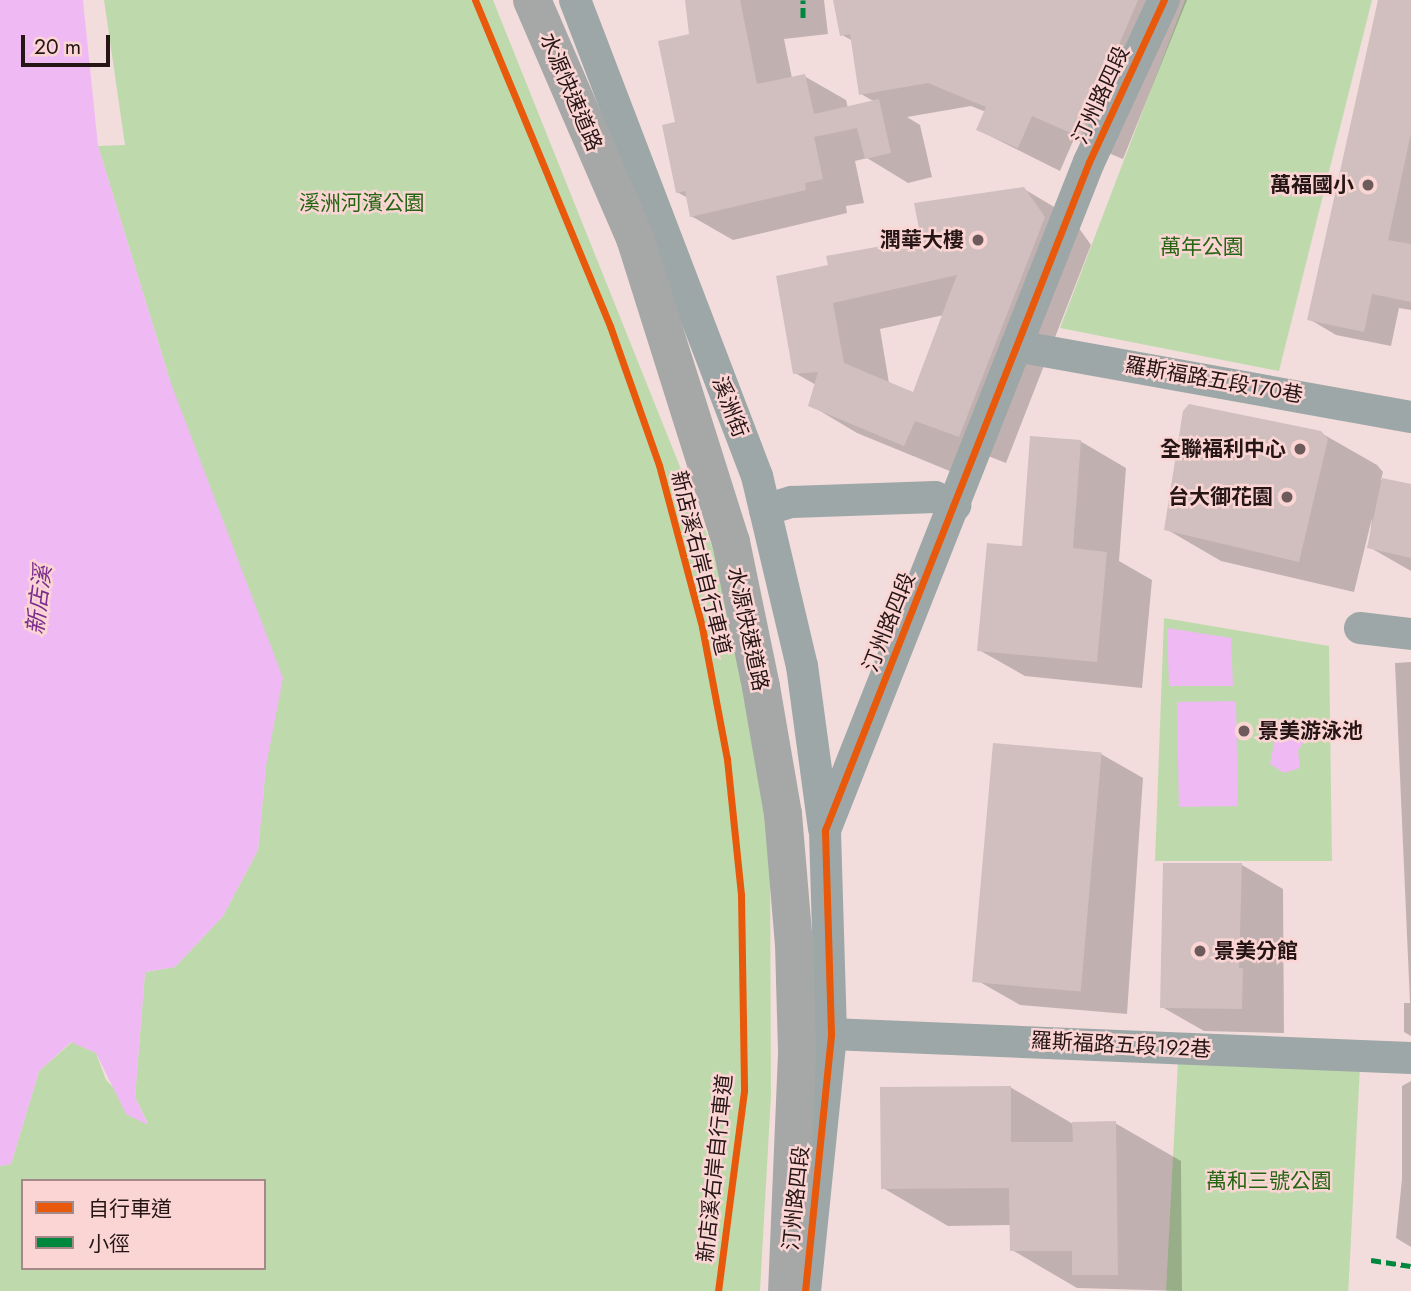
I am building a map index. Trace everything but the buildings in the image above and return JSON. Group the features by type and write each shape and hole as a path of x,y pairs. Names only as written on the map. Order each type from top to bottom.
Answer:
{"highway":[{"name":"水源快速道路","path":"535,0 635,238 730,542 761,687 783,814 794,944 797,1054 788,1291"}],"street":[{"name":"溪洲街","path":"575,0 757,476 802,666 824,830"},
{"name":"汀州路四段","path":"805,1291 831,1034 824,830 1089,162 1164,0"},
{"name":"羅斯福路五段170巷","path":"1016,346 1411,417"},
{"path":"765,510 792,502 935,497 955,505"},
{"path":"1360,628 1411,634"},
{"name":"羅斯福路五段192巷","path":"831,1034 1411,1058"}],"green space":[{"name":"溪洲河濱公園","path":"104,0 493,0 725,579 770,851 771,1095 760,1291 0,1291 0,1166 11,1164 39,1071 72,1042 96,1053 106,1080 148,1124 135,1097 145,972 175,967 223,916 258,850 266,766 170,381 98,146 125,145"},
{"name":"萬年公園","path":"1185,0 1372,0 1279,371 1060,328"},
{"name":"景美游泳池","path":"1164,618 1329,646 1332,861 1155,861"},
{"name":"萬和三號公園","path":"1178,1062 1360,1072 1348,1291 1166,1291"}],"water":[{"name":"新店溪","path":"0,0 83,0 98,146 170,381 283,678 266,766 258,850 223,916 175,967 145,972 135,1097 148,1125 126,1114 96,1053 71,1042 39,1071 11,1164 0,1166"},
{"path":"1167,628 1231,638 1233,686 1169,686"},
{"path":"1236,701 1238,806 1179,807 1177,702"},
{"path":"1274,723 1303,731 1307,737 1298,751 1300,768 1284,773 1270,764 1274,744 1268,730"}],"marked path":[{"path":"803,0 803,18"},
{"path":"1371,1260 1411,1266"}],"cycle path":[{"name":"新店溪右岸自行車道","path":"475,0 610,326 659,465 702,627 727,759 741,895 744,1091 718,1291"},
{"path":"805,1291 831,1034 825,830 1089,162 1164,0"}],"place":[{"name":"萬福國小","path":"1368,185"},
{"name":"潤華大樓","path":"978,240"},
{"name":"全聯福利中心","path":"1300,449"},
{"name":"台大御花園","path":"1287,497"},
{"name":"景美游泳池","path":"1244,731"},
{"name":"景美分館","path":"1200,951"}]}
